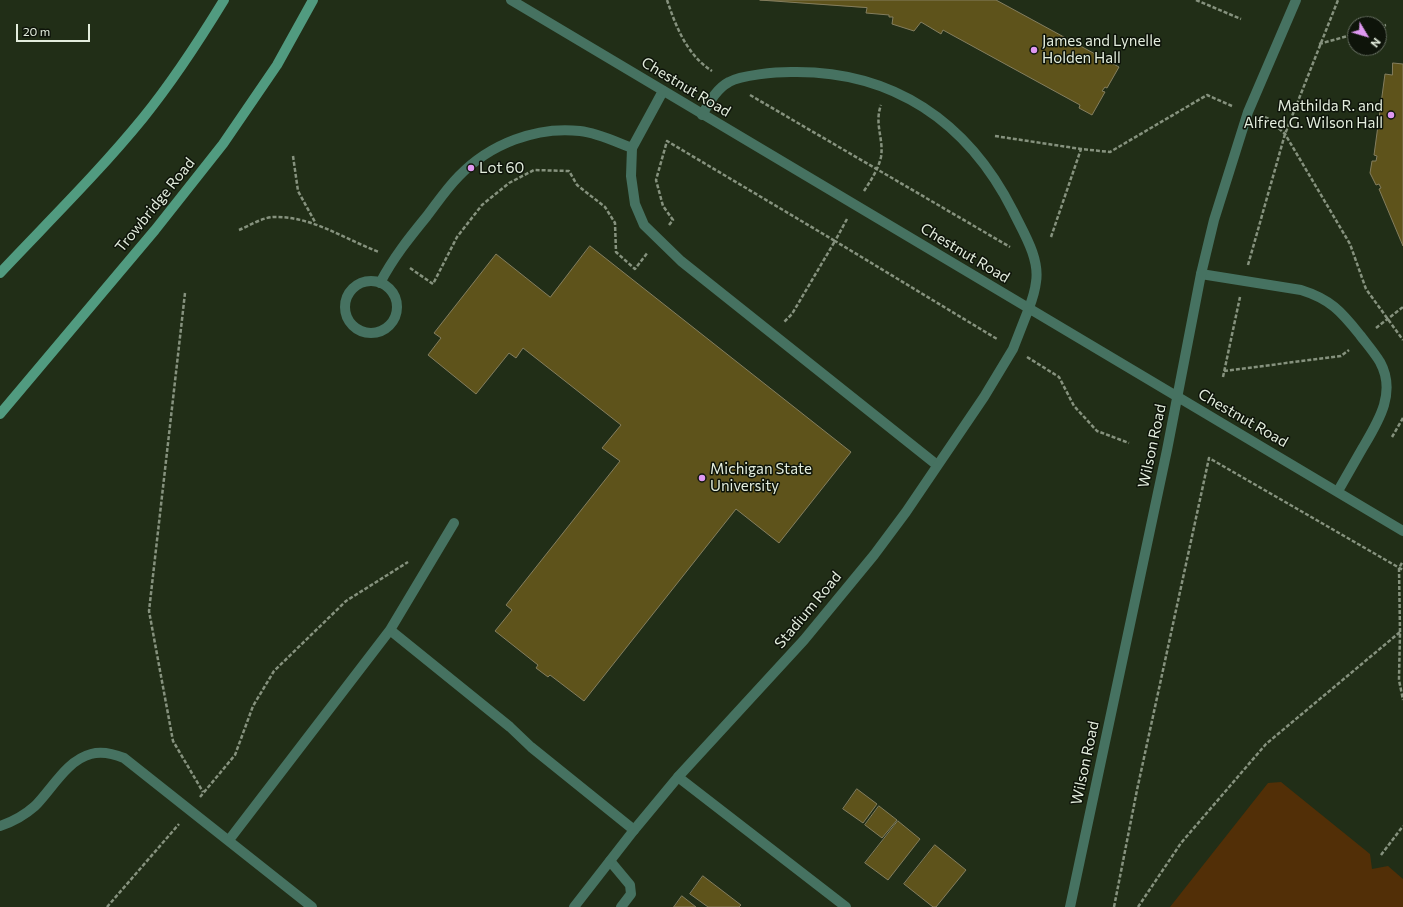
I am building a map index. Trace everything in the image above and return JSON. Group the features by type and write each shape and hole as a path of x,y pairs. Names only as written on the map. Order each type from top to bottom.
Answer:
{"street":[{"path":"0,272 78,191 143,118 200,40 224,0"},
{"name":"Trowbridge Road","path":"0,414 155,230 223,144 277,65 313,0"},
{"name":"Chestnut Road","path":"511,0 1403,531"},
{"name":"Wilson Road","path":"1070,907 1177,397 1201,274 1214,220 1248,112 1296,0"},
{"path":"702,115 713,96 729,82 782,72 809,71 836,74 888,88 925,108 963,138 981,159 997,181 1035,261"},
{"path":"663,91 632,148 631,176 635,204 644,224 658,240 682,261 772,335 937,465"},
{"path":"380,283 393,257 458,176 478,159 506,143 543,132 581,131 632,148"},
{"name":"Stadium Road","path":"574,907 634,830 678,777 804,640 874,555 984,397 1013,349 1030,308 1036,281 1035,261"},
{"path":"1201,274 1301,290 1315,294 1338,308 1380,362 1385,376 1387,391 1381,418 1338,491"},
{"path":"363,282 380,283 388,287 394,293 397,310 395,318 383,331 366,333 352,325 345,310 346,301 349,293 363,282"},
{"path":"228,840 390,630 454,523"},
{"path":"390,630 634,830"},
{"path":"0,826 17,818 34,807 76,761 91,753 110,753 124,758 312,907"},
{"path":"678,777 846,907"},
{"path":"610,861 630,885 631,894 621,907"}],"path":[{"path":"667,0 677,31 700,64 877,170 1035,261"},
{"path":"1196,0 1241,19"},
{"path":"1223,377 1243,281 1285,134 1319,44 1338,0"},
{"path":"1319,44 1347,36"},
{"path":"995,136 1081,150 1110,152 1207,95"},
{"path":"1285,134 1350,244 1366,290 1403,340"},
{"path":"239,230 272,217 315,223 354,243 393,257 433,284 457,237 482,205 509,183 534,170 569,171 577,185 605,208 615,223 616,252 635,269 673,220 663,206 656,180 667,141 835,241 792,314 772,335"},
{"path":"1051,237 1081,150"},
{"path":"293,156 298,191 315,223"},
{"path":"185,292 149,611 173,741 203,792"},
{"path":"1224,370 1341,356 1403,307"},
{"path":"1114,907 1137,790 1209,458 1403,570"},
{"path":"107,907 191,810 203,792 235,755 253,706 274,671 346,602 413,558"},
{"path":"1403,561 1399,568 1399,680 1403,700"},
{"path":"1138,907 1182,843 1266,744 1400,632"},
{"path":"1381,855 1403,826"}],"shaded area":[{"path":"1281,782 1370,854 1372,869 1388,866 1403,879 1403,907 1170,907 1268,783"}],"building":[{"name":"James and Lynelle Holden Hall","path":"760,0 996,0 1119,67 1107,88 1105,87 1102,91 1105,92 1092,115 1079,108 1080,105 943,30 941,34 921,22 914,31 892,24 893,17 889,17 889,15 866,13 867,8"},
{"name":"Mathilda R. and Alfred G. Wilson Hall","path":"1393,63 1403,64 1403,246 1379,189 1381,188 1379,184 1376,185 1370,173 1372,161 1376,161 1377,156 1374,155 1385,74 1392,75"},
{"path":"590,246 851,452 779,543 736,509 584,701 550,675 548,677 536,668 538,665 495,631 512,610 506,605 620,461 602,448 621,425 523,348 516,358 509,353 476,394 428,355 441,338 434,333 496,254 550,297"},
{"path":"857,789 877,804 863,823 843,809"},
{"path":"879,806 897,820 882,838 865,825"},
{"path":"898,821 920,839 888,880 865,863"},
{"path":"935,845 966,870 936,907 933,907 904,884"},
{"path":"703,876 741,905 739,907 708,907 690,894"},
{"path":"682,896 696,907 674,907"}],"place":[{"name":"James and Lynelle Holden Hall","path":"1034,50"},
{"name":"Mathilda R. and Alfred G. Wilson Hall","path":"1391,115"},
{"name":"Lot 60","path":"471,168"},
{"name":"Michigan State University","path":"702,478"}]}
